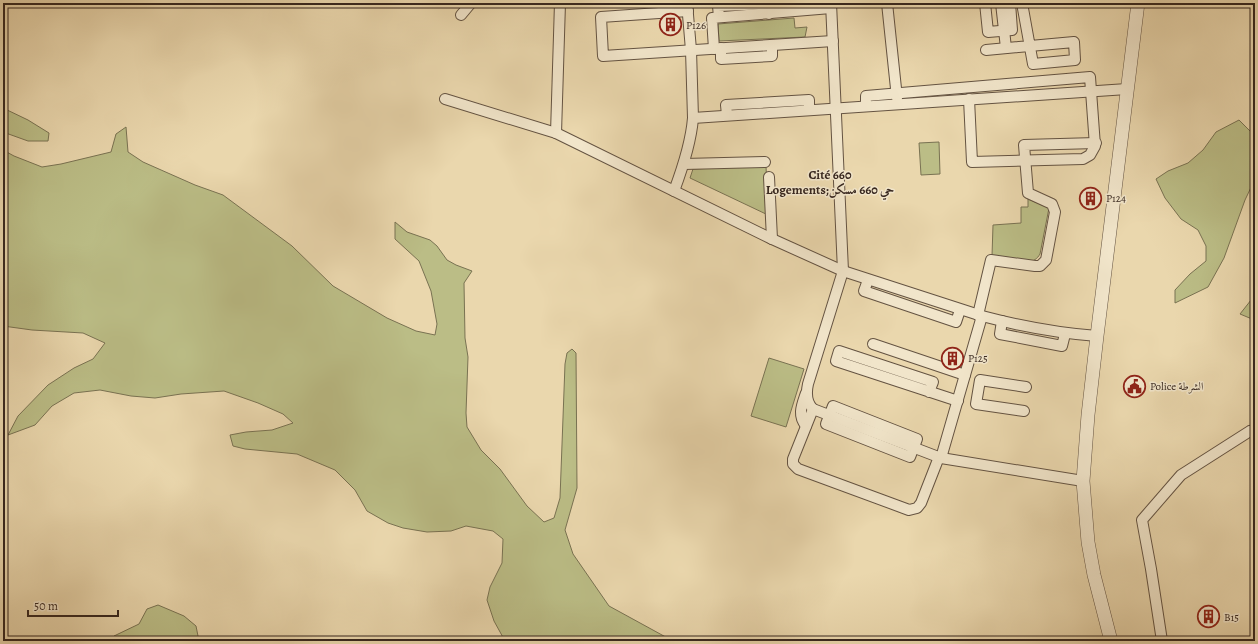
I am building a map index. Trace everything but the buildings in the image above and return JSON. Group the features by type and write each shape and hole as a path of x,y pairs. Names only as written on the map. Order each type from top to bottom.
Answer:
{"street":[{"path":"461,16 471,3"},
{"path":"556,133 560,3"},
{"path":"887,3 898,104"},
{"path":"985,3 988,32 1012,30 1010,3"},
{"path":"1001,3 1006,48"},
{"path":"986,50 1030,46 1022,3"},
{"path":"1111,641 1094,575 1088,542 1083,481 1088,415 1097,336 1138,3"},
{"path":"806,426 802,421 800,413 843,271 835,109 833,40 831,6 770,14 769,4 718,6 719,17 712,18 717,48 721,59 772,56 772,44 833,40"},
{"path":"674,191 684,164 693,118 691,50 688,7 601,18 604,56 691,50 717,48"},
{"path":"866,106 866,96 1090,76 1096,143 1093,151 1090,155 1083,159 972,162 969,99"},
{"path":"693,118 1127,89"},
{"path":"445,99 556,133 772,239 843,271 980,316 1065,334 1097,336"},
{"path":"813,409 793,459 793,464 795,467 907,510 917,508 921,503 940,457 958,401 980,316 991,260 1040,266 1046,260 1055,212 1052,204 1028,194 1024,145 1096,143"},
{"path":"684,164 765,162"},
{"path":"769,178 772,239"},
{"path":"873,344 965,375"},
{"path":"930,392 933,382 839,351 836,361 930,392 958,401"},
{"path":"1024,411 976,404 980,380 1026,387"},
{"path":"961,389 978,392"},
{"path":"807,391 809,403 813,409 940,457 1083,481"},
{"path":"1162,641 1142,520 1181,475 1250,431 1255,430"}],"green space":[{"path":"794,18 795,28 807,27 805,37 719,41 718,24"},
{"path":"3,108 28,120 49,133 48,141 28,141 3,132"},
{"path":"1239,120 1255,136 1255,179 1245,200 1224,258 1208,287 1175,303 1175,290 1190,274 1206,261 1206,246 1198,230 1181,219 1165,198 1156,179 1168,171 1188,163 1203,150 1216,132"},
{"path":"126,127 128,152 143,162 195,185 223,195 292,246 333,286 387,318 416,331 435,335 437,324 431,291 419,261 395,239 395,222 407,232 430,240 437,246 447,260 472,271 464,283 465,338 468,357 467,427 481,450 500,469 527,506 544,522 554,518 560,498 565,364 567,353 572,349 576,353 577,488 565,530 573,554 609,606 673,641 505,641 494,621 487,600 490,587 502,563 503,539 493,531 466,526 451,531 427,532 403,528 388,523 367,511 355,490 335,470 297,454 245,449 233,446 230,435 272,430 293,423 283,414 224,391 181,394 155,398 131,396 100,390 74,393 52,406 35,425 8,435 18,416 48,385 74,368 93,359 105,343 83,333 32,330 3,326 3,150 42,167 61,164 111,152 116,134"},
{"path":"939,142 940,174 921,175 919,143"},
{"path":"766,166 768,215 690,178 693,169"},
{"path":"1028,199 1049,208 1040,254 1035,260 1028,262 992,256 993,225 1021,223 1021,207 1028,207"},
{"path":"1255,295 1255,318 1252,319 1240,314"},
{"path":"769,358 804,369 786,427 751,416"},
{"path":"158,605 184,616 196,626 199,641 111,641 114,636 139,624 147,609"}],"place":[{"name":"P126","path":"670,25"},
{"name":"P124","path":"1090,198"},
{"name":"P125","path":"953,358"},
{"name":"Police الشرطة","path":"1134,386"},
{"name":"B15","path":"1209,617"}],"district":[{"name":"Cité 660 Logements;حي 660 مسكن","path":"830,182"}]}
